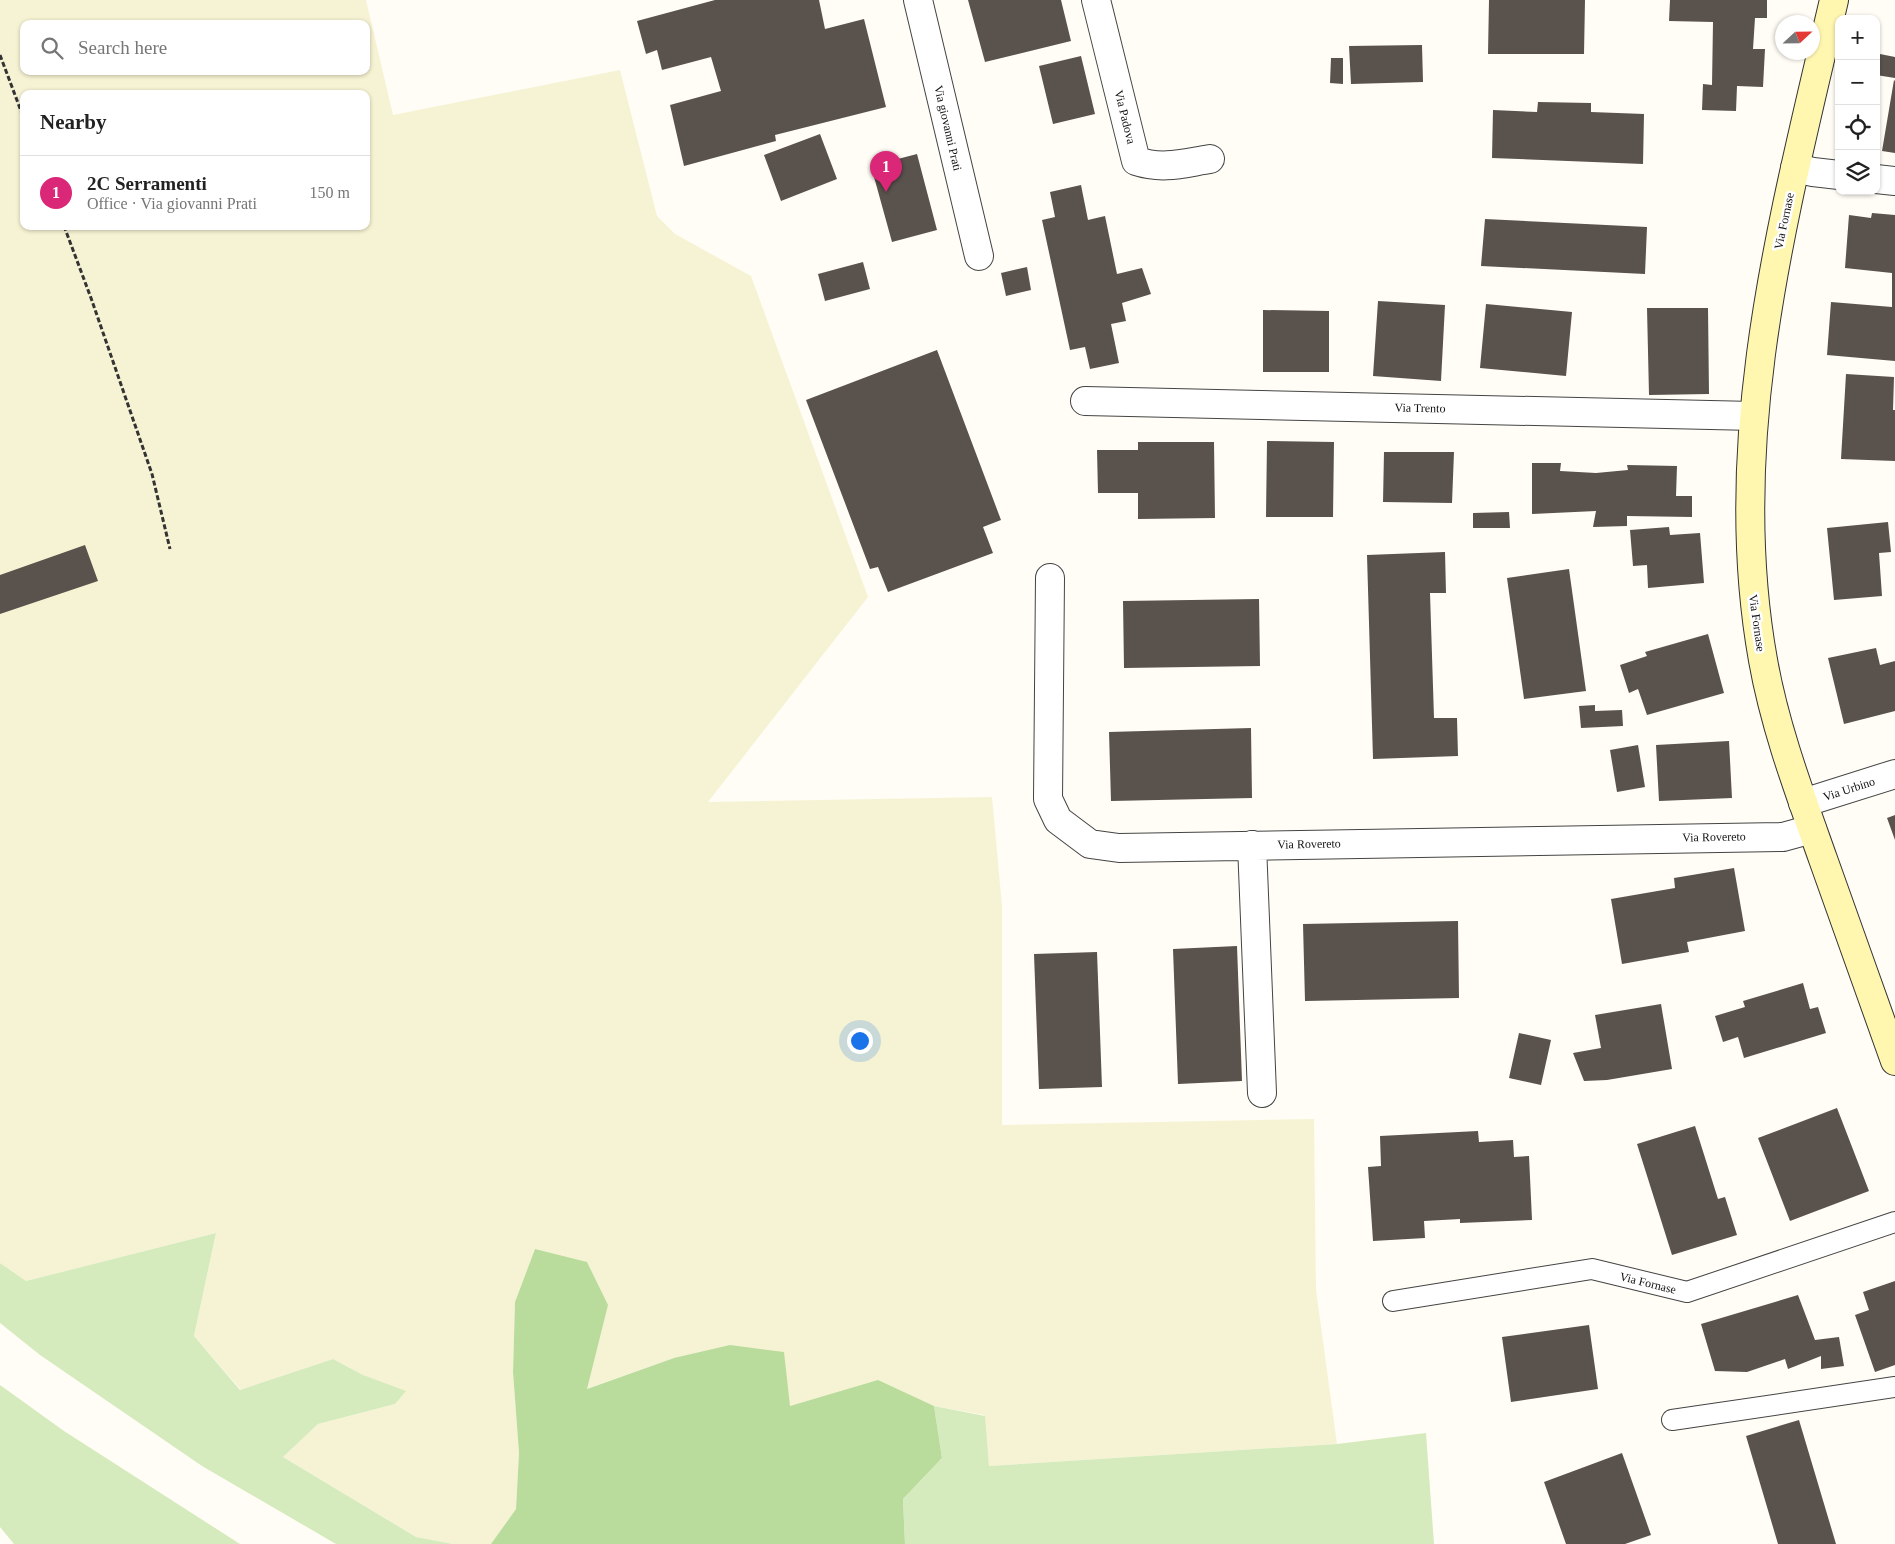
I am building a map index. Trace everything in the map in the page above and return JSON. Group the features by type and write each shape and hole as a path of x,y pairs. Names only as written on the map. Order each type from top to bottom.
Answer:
{"street":[{"name":"Via giovanni Prati","path":"918,0 979,256"},
{"name":"Via Padova","path":"1096,0 1136,162 1164,167 1210,159"},
{"name":"Via Fornase","path":"1834,0 1795,168 1771,286 1754,416 1750,471 1753,597 1763,662 1778,725 1803,804 1895,1061"},
{"path":"1795,168 1835,175"},
{"path":"1880,179 1895,181"},
{"name":"Via Trento","path":"1085,401 1754,416"},
{"name":"Via Rovereto","path":"1050,578 1048,799 1058,820 1090,844 1119,848 1783,837 1812,829"},
{"name":"Via Urbino","path":"1803,804 1895,774"},
{"path":"1252,845 1262,1093"}],"lane":[{"name":"Via Fornase","path":"1393,1301 1592,1269 1687,1292 1895,1222"},
{"path":"1672,1420 1895,1387"}],"path":[{"path":"0,55 20,108"},
{"path":"66,230 152,474 170,549"}],"shaded area":[{"path":"0,0 366,0 393,115 620,70 657,216 675,234 751,276 868,597 708,802 992,797 1002,906 1002,1125 1314,1119 1316,1290 1337,1444 989,1466 984,1415 934,1406 878,1381 790,1406 674,1358 586,1389 535,1249 515,1302 513,1372 519,1453 516,1509 491,1544 453,1544 416,1537 283,1457 318,1424 395,1404 363,1375 333,1359 241,1390 194,1336 216,1233 26,1281 0,1263"}],"green space":[{"path":"216,1233 194,1336 240,1390 333,1359 363,1375 406,1391 395,1404 318,1424 283,1457 416,1537 453,1544 336,1544 202,1466 40,1355 0,1323 0,1263 26,1281"},
{"path":"535,1249 587,1262 608,1305 587,1389 674,1358 730,1345 784,1352 790,1406 878,1380 934,1406 942,1458 903,1499 905,1544 491,1544 516,1509 519,1453 513,1372 515,1302"},
{"path":"0,1385 64,1431 240,1544 14,1544 0,1527"},
{"path":"934,1406 985,1416 989,1466 1337,1444 1426,1433 1434,1544 905,1544 903,1499 942,1458"}],"building":[{"path":"715,0 819,0 825,29 864,19 886,107 775,135 776,141 684,166 670,105 721,91 711,57 662,70 657,50 646,54 637,21"},
{"path":"968,0 1061,0 1071,41 985,62"},
{"path":"1489,0 1585,0 1584,54 1488,54"},
{"path":"1670,0 1767,0 1767,18 1755,18 1753,49 1765,49 1763,87 1737,86 1736,111 1702,110 1703,84 1712,85 1713,22 1669,21"},
{"path":"1422,45 1423,82 1351,84 1349,46"},
{"path":"1880,54 1895,57 1895,78 1880,76"},
{"path":"1081,56 1095,114 1053,124 1039,66"},
{"path":"1331,58 1343,58 1343,84 1330,83"},
{"path":"1895,81 1895,153 1882,151"},
{"path":"1538,102 1591,103 1591,112 1644,114 1643,164 1492,158 1493,110 1537,112"},
{"path":"820,134 837,179 781,201 764,155"},
{"path":"917,154 937,230 892,242 871,166"},
{"path":"1081,185 1088,220 1105,216 1117,274 1142,268 1151,294 1122,303 1126,321 1111,324 1119,363 1090,369 1085,347 1070,350 1042,220 1055,217 1050,192"},
{"path":"1872,213 1895,215 1895,361 1827,355 1831,302 1892,307 1892,273 1845,268 1849,215 1871,218"},
{"path":"1485,219 1647,227 1645,274 1481,266"},
{"path":"863,262 870,289 825,301 818,274"},
{"path":"1027,267 1031,290 1006,296 1001,273"},
{"path":"1378,301 1445,305 1441,381 1373,376"},
{"path":"1486,304 1572,312 1566,376 1480,368"},
{"path":"1647,308 1708,308 1709,394 1649,395"},
{"path":"1263,310 1329,311 1329,372 1263,372"},
{"path":"937,350 1001,520 983,527 993,553 888,592 878,567 870,569 806,400"},
{"path":"1846,374 1894,377 1895,461 1841,459"},
{"path":"1267,441 1334,442 1333,517 1266,517"},
{"path":"1138,442 1214,442 1215,518 1138,519 1138,493 1098,493 1097,450 1138,450"},
{"path":"1384,452 1454,452 1452,503 1383,502"},
{"path":"1532,463 1561,463 1560,471 1596,473 1628,470 1627,465 1677,466 1676,496 1692,496 1692,517 1627,516 1627,526 1593,527 1596,511 1532,514"},
{"path":"1509,512 1510,528 1473,528 1473,513"},
{"path":"1888,522 1891,552 1879,553 1882,596 1834,600 1827,528"},
{"path":"1669,527 1670,535 1700,533 1704,583 1648,588 1647,565 1633,566 1630,530"},
{"path":"85,545 98,581 0,614 0,575"},
{"path":"1445,552 1446,593 1430,593 1434,718 1457,718 1458,756 1373,759 1367,555"},
{"path":"1569,569 1586,691 1524,699 1507,578"},
{"path":"1259,599 1260,666 1124,668 1123,601"},
{"path":"1708,634 1724,693 1647,715 1638,689 1629,693 1620,665 1647,656 1645,652"},
{"path":"1876,648 1880,665 1895,661 1895,711 1844,724 1828,658"},
{"path":"1595,705 1595,711 1622,710 1623,726 1581,728 1579,706"},
{"path":"1251,728 1252,798 1111,801 1109,732"},
{"path":"1729,741 1732,798 1659,801 1656,745"},
{"path":"1638,745 1645,787 1617,792 1610,750"},
{"path":"1895,815 1895,840 1887,818"},
{"path":"1734,868 1745,931 1687,942 1689,952 1622,964 1611,899 1675,888 1674,878"},
{"path":"1458,921 1459,998 1305,1001 1303,924"},
{"path":"1237,946 1242,1081 1178,1084 1173,949"},
{"path":"1097,952 1102,1087 1039,1089 1034,954"},
{"path":"1803,983 1810,1009 1818,1007 1826,1033 1744,1058 1738,1037 1723,1042 1715,1016 1745,1007 1743,1001"},
{"path":"1661,1004 1672,1069 1607,1080 1584,1081 1573,1053 1601,1048 1595,1015"},
{"path":"1519,1033 1551,1040 1541,1085 1509,1078"},
{"path":"1837,1108 1869,1191 1790,1221 1758,1138"},
{"path":"1695,1126 1718,1199 1725,1197 1737,1235 1672,1255 1637,1144"},
{"path":"1478,1131 1479,1142 1513,1140 1514,1157 1529,1156 1532,1220 1460,1223 1460,1219 1424,1221 1425,1238 1373,1241 1368,1167 1381,1166 1380,1136"},
{"path":"1895,1281 1895,1365 1875,1372 1855,1315 1869,1310 1863,1292"},
{"path":"1798,1295 1815,1340 1839,1337 1844,1366 1821,1369 1821,1356 1788,1369 1785,1359 1747,1372 1715,1371 1701,1324"},
{"path":"1589,1325 1598,1389 1511,1402 1502,1337"},
{"path":"1799,1420 1836,1544 1778,1544 1746,1436"},
{"path":"1622,1453 1651,1535 1625,1544 1566,1544 1544,1482"}],"place":[{"name":"2C Serramenti","path":"886,192"}]}
